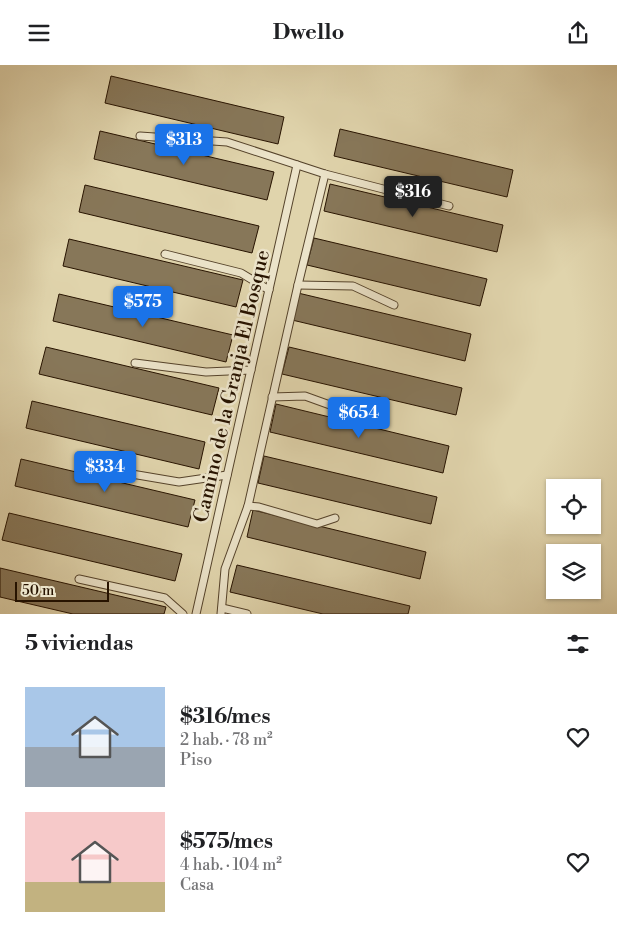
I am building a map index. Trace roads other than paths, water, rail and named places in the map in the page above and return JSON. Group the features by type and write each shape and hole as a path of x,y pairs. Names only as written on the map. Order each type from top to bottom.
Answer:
{"lane":[{"path":"140,136 227,142 325,174 449,206"},
{"name":"Camino de la Granja El Bosque","path":"196,614 297,165"},
{"path":"247,614 221,611 226,569 248,506 325,174"},
{"path":"165,254 241,273 269,290"},
{"path":"298,285 353,286 394,305"},
{"path":"135,363 206,373 251,370"},
{"path":"272,397 305,396 363,417"},
{"path":"92,464 114,471 179,482 227,475"},
{"path":"248,506 259,507 317,524 335,518"},
{"path":"79,579 165,597 184,614"}]}
